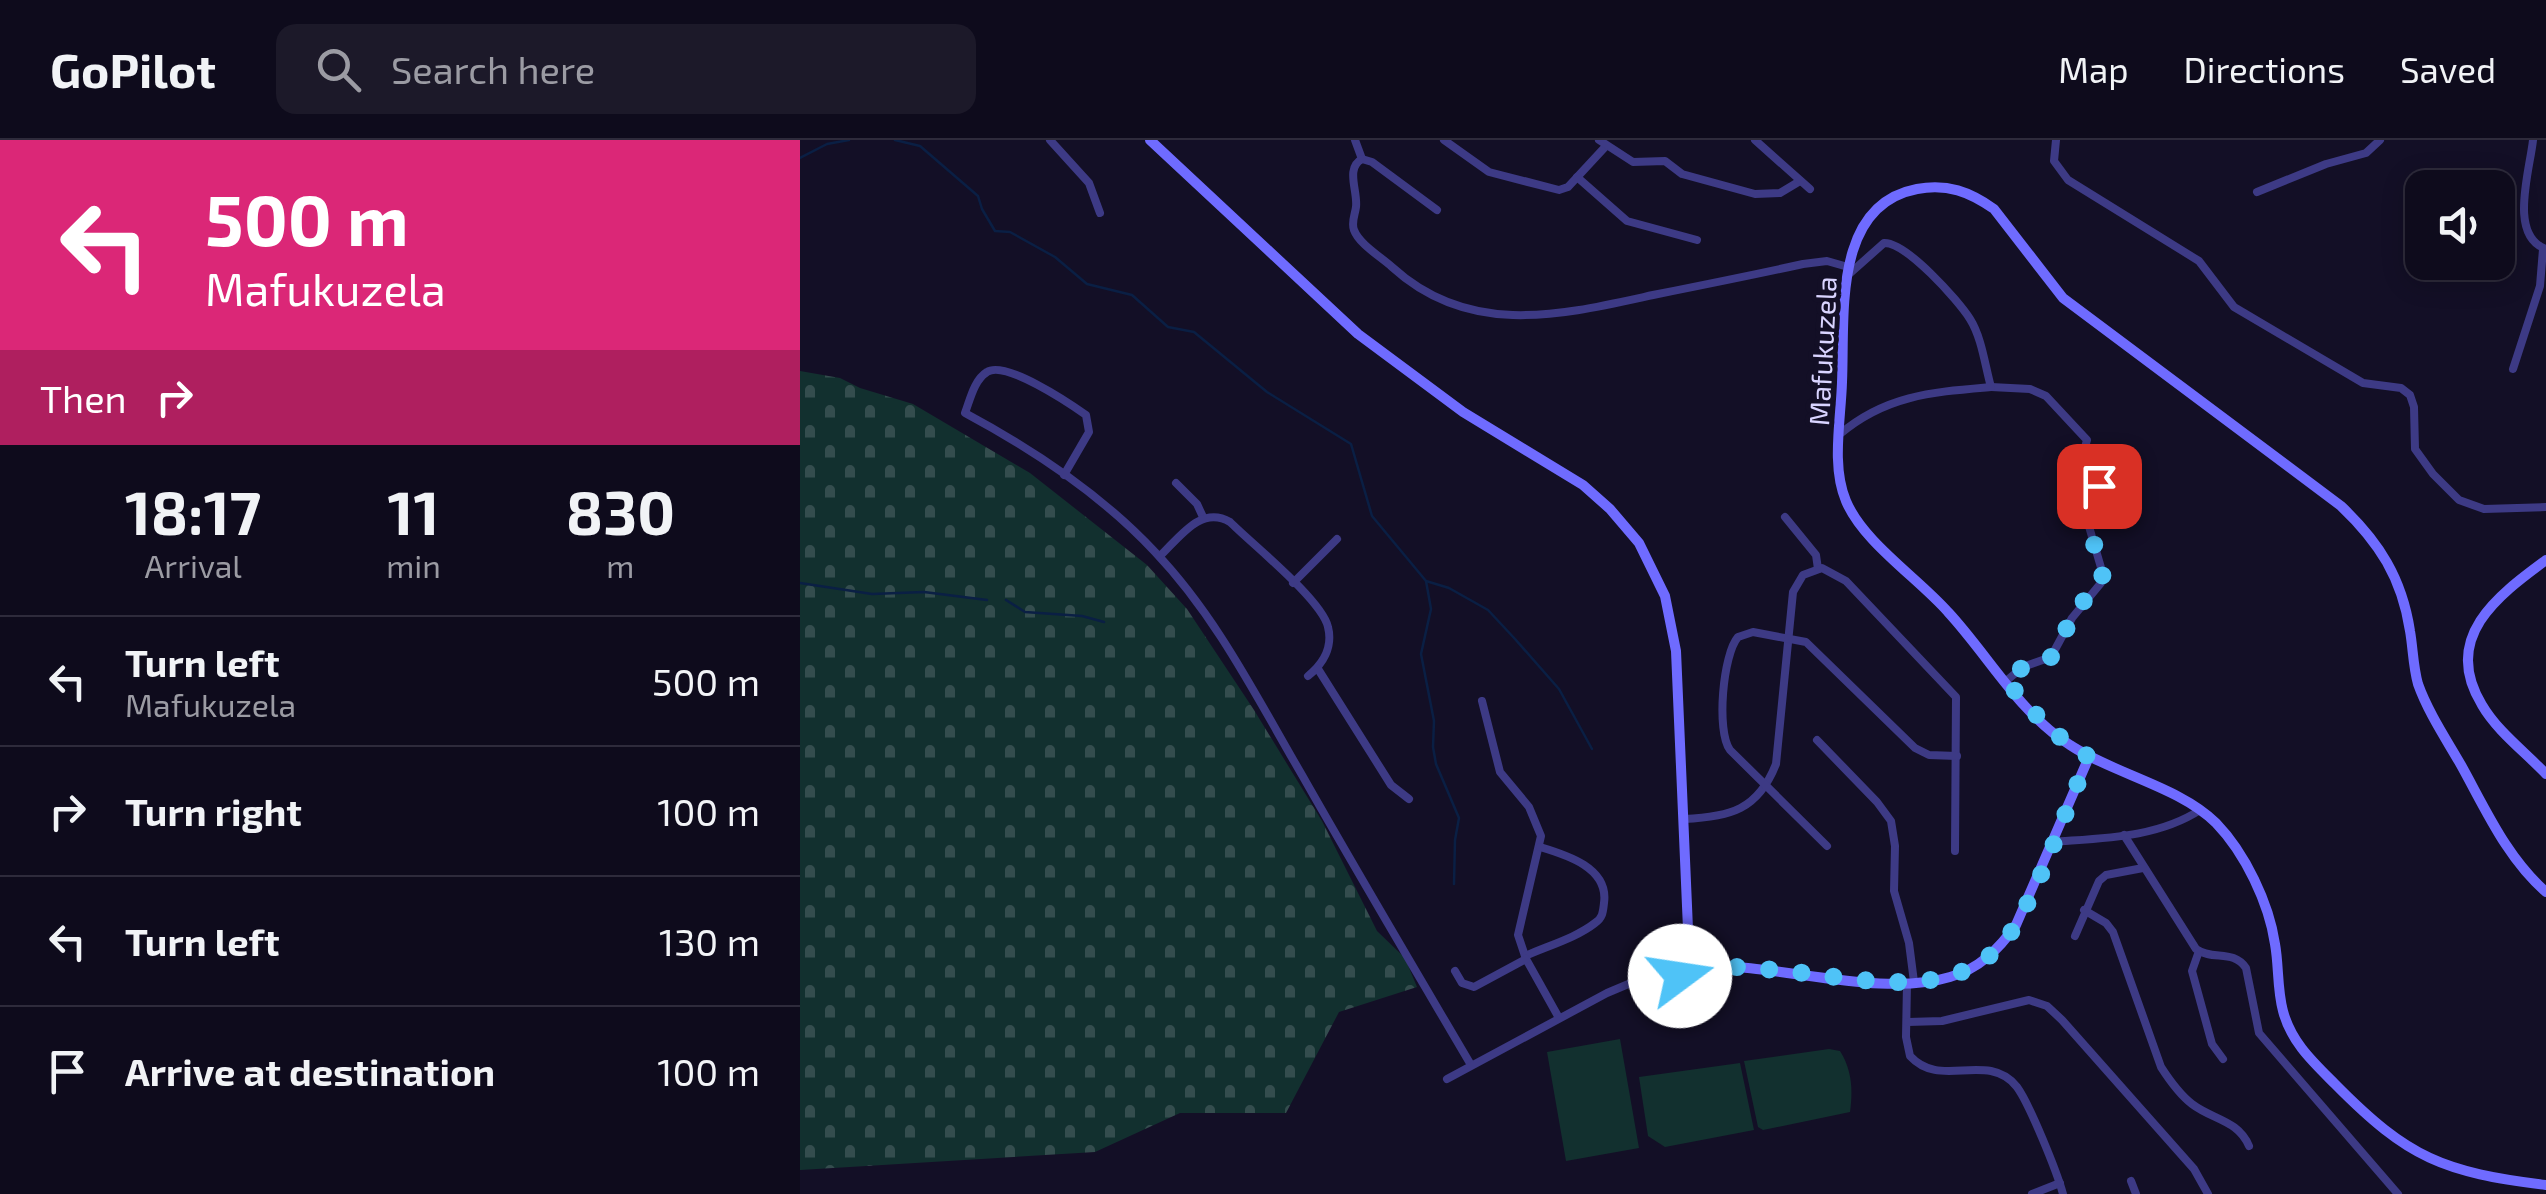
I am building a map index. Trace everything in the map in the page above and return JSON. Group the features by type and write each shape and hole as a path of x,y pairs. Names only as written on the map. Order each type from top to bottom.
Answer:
{"main road":[{"path":"1150,140 1358,334 1451,404 1583,485 1626,526 1655,572 1672,628 1690,952"},
{"name":"Mafukuzela","path":"2546,892 2509,850 2427,703 2416,674 2399,585 2382,550 2341,506 2063,298 1994,209 1967,192 1931,186 1891,198 1864,223 1855,240 1848,271 1840,434 1841,486 1858,522 1948,612 2050,730 2089,757 2200,810 2230,840 2272,924 2284,1015 2308,1058 2373,1120 2415,1152 2468,1173 2546,1185"},
{"path":"2545,768 2482,706 2469,665 2472,638 2488,607 2546,560"},
{"path":"1704,966 1911,983 1964,972 2001,945 2016,925 2089,757"},
{"path":"1690,952 1701,958 1704,966 1701,974 1691,980 1676,970 1677,960 1690,952"}],"street":[{"path":"1050,140 1088,182 1100,212"},
{"path":"1355,140 1362,159 1438,210"},
{"path":"1444,140 1503,178 1559,190 1578,178 1603,143 1632,162 1665,161 1682,174 1756,194 1780,193 1800,181"},
{"path":"1454,148 1461,140"},
{"path":"1756,140 1810,190"},
{"path":"2055,140 2054,161 2068,180 2199,261 2234,307 2363,382 2400,388 2410,395 2414,407 2414,449 2459,500 2484,509 2546,508"},
{"path":"2257,192 2326,164 2366,153 2380,140"},
{"path":"2514,369 2540,286 2545,249 2530,239 2525,225 2534,140"},
{"path":"1362,159 1352,168 1356,206 1352,224 1360,238 1400,275 1464,308 1507,317 1563,314 1802,264 1827,262 1848,271 1884,243 1895,244 1932,274 1972,322 1991,387"},
{"path":"1578,178 1627,221 1697,240"},
{"path":"1665,230 1668,218"},
{"path":"1064,474 1088,432 1086,415 1009,371 992,369 983,374 965,413 1016,440 1108,506 1160,556 1220,633 1470,1065"},
{"path":"1840,434 1877,407 1908,398 1991,387 2030,389 2052,402 2087,440 2078,472 2099,486 2102,493 2088,524 2102,570 2101,583 2072,618 2051,657 2023,667 2006,681"},
{"path":"1176,482 1198,504 1203,517"},
{"path":"1160,556 1203,517 1220,516 1230,522 1320,610 1328,627 1328,649 1318,669 1308,676"},
{"path":"1785,517 1816,555 1818,568"},
{"path":"1293,582 1337,539"},
{"path":"1684,819 1730,813 1753,801 1766,786 1776,764 1795,586 1802,576 1818,568 1836,573 1846,581 1952,690 1958,707 1955,851"},
{"path":"1828,846 1722,738 1729,654 1734,641 1747,632 1806,642 1914,748 1929,754 1957,756"},
{"path":"1318,669 1391,785 1410,799"},
{"path":"1482,701 1500,772 1529,807 1541,836 1519,928 1525,958 1559,1018"},
{"path":"1817,740 1877,802 1894,830 1894,891 1909,943 1907,1050 1914,1061 1946,1073 1990,1071 2014,1084 2063,1194"},
{"path":"2052,842 2172,826 2200,810"},
{"path":"2124,835 2189,941 2211,956 2234,956 2241,961 2246,968 2258,1034 2398,1194"},
{"path":"1455,971 1462,983 1474,987 1595,924 1604,912 1606,894 1600,880 1574,858 1540,847"},
{"path":"2075,936 2099,881 2106,875 2143,868"},
{"path":"2084,910 2113,932 2161,1067 2174,1086 2201,1110 2238,1128 2250,1146"},
{"path":"2199,951 2192,970 2212,1044 2223,1059"},
{"path":"1447,1079 1645,976 1676,970"},
{"path":"1908,1022 1942,1021 2020,1001 2041,1002 2062,1020 2194,1169 2208,1194"},
{"path":"2504,1194 2506,1180"},
{"path":"2131,1181 2136,1194"},
{"path":"2032,1194 2060,1183"}],"green space":[{"path":"800,371 840,378 913,404 1030,473 1147,565 1187,609 1254,710 1322,821 1377,931 1405,958 1417,987 1339,1012 1286,1113 1180,1113 1095,1152 800,1170"},
{"path":"1620,1039 1639,1148 1566,1161 1547,1052"},
{"path":"1829,1049 1840,1051 1847,1065 1850,1112 1763,1130 1758,1127 1744,1061"},
{"path":"1740,1063 1754,1130 1665,1147 1648,1136 1639,1077"}],"waterway":[{"path":"800,158 827,144 849,140"},
{"path":"895,140 920,146 978,196 995,231 1010,232 1055,257 1087,284 1132,295 1168,327 1194,332 1267,392 1351,444 1372,516 1426,581 1449,588 1488,610 1559,689 1592,749"},
{"path":"1426,581 1431,609 1421,654 1434,721 1436,764 1459,818 1454,884"},
{"path":"800,583 872,594 924,592 987,600"},
{"path":"1006,600 1025,612 1082,616 1104,622"}],"route":[{"path":"1680,976 1691,980 1701,974 1704,966 1720,966 1907,984 1964,972 2001,945 2016,925 2089,757 2050,730 2006,681 2023,667 2051,657 2072,618 2101,583 2102,570 2088,524 2102,498 2099,486"}]}
